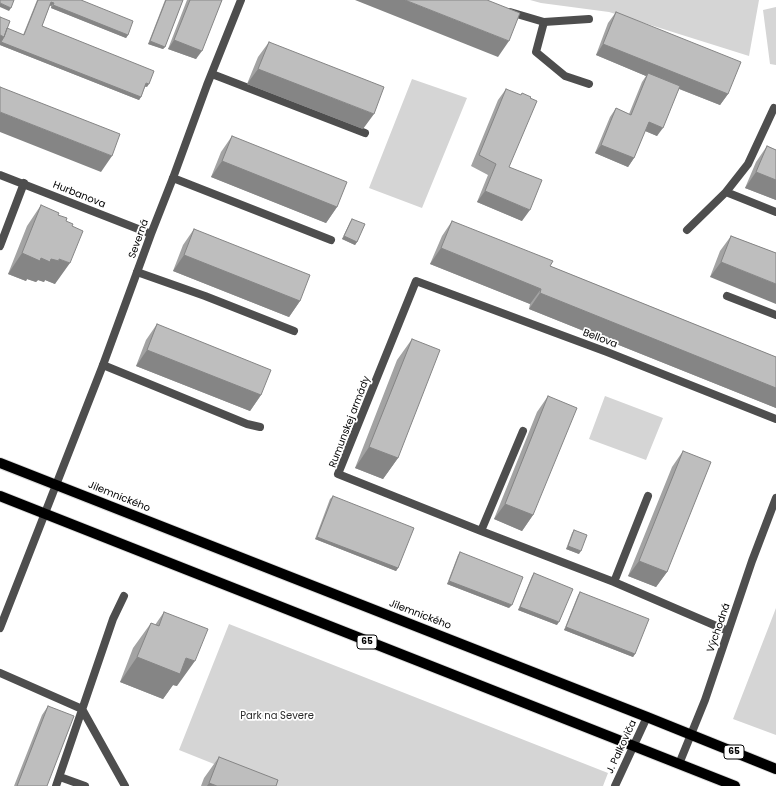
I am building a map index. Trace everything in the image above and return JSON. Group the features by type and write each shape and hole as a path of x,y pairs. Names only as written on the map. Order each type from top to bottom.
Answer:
{"main road":[{"name":"Jilemnického","path":"0,463 647,716 776,769"},
{"name":"65","path":"0,496 735,786"}],"street":[{"name":"Severná","path":"56,485 103,365 212,74 242,0"},
{"path":"500,9 544,22 588,19"},
{"path":"544,22 536,52 566,76 589,84"},
{"path":"212,74 365,133"},
{"path":"687,230 726,192 748,164 774,108 776,109"},
{"name":"Hurbanova","path":"0,174 151,234"},
{"path":"173,178 332,240"},
{"path":"0,246 24,183"},
{"path":"726,192 776,212"},
{"path":"138,272 205,296 294,331"},
{"name":"Bellova","path":"416,281 607,352 776,419"},
{"name":"Rumunskej armády","path":"416,281 338,474 614,582 728,631"},
{"path":"727,296 776,315"},
{"path":"103,365 247,424 260,427"},
{"path":"481,531 523,430"},
{"path":"1,625 56,485"},
{"path":"614,582 648,496"},
{"name":"Východná","path":"679,764 691,735 776,498"},
{"path":"56,786 114,619 124,596"},
{"path":"0,673 82,709 125,786"},
{"name":"J. Palkoviča","path":"615,786 647,716"},
{"path":"60,777 85,786"}],"green space":[{"path":"530,0 759,0 749,56 609,12 541,3"},
{"path":"776,7 776,65 770,64 763,10"},
{"path":"412,79 467,98 422,208 369,188"},
{"path":"605,396 663,418 646,460 589,439"},
{"path":"776,608 776,735 733,719"},
{"name":"Park na Severe","path":"229,624 608,773 603,786 269,786 179,750"}],"building":[{"path":"0,0 14,0 11,8 0,3"},
{"path":"38,0 81,0 133,21 128,35 53,5 54,3 51,2 42,26 154,71 149,84 146,83 141,97 1,42 7,28 24,35"},
{"path":"166,0 183,0 165,47 150,41"},
{"path":"190,0 222,0 202,51 174,40"},
{"path":"405,0 487,0 520,13 509,41"},
{"path":"616,12 741,62 728,94 603,44"},
{"path":"0,17 10,21 4,37 0,35"},
{"path":"269,42 384,87 374,114 258,69"},
{"path":"648,73 680,86 663,128 649,122 634,158 601,145 616,108 631,115"},
{"path":"0,87 120,134 112,156 0,112"},
{"path":"506,89 521,95 522,93 537,101 509,167 542,180 530,210 485,191 496,164 479,155"},
{"path":"232,136 347,182 337,207 222,161"},
{"path":"767,146 776,150 776,180 756,172"},
{"path":"41,205 59,213 58,215 67,218 66,221 73,224 72,226 83,231 70,263 59,259 59,261 51,259 50,262 41,258 40,261 22,253"},
{"path":"352,219 365,224 357,242 344,236"},
{"path":"452,221 553,261 550,266 776,357 776,388 540,293 541,289 441,248"},
{"path":"194,229 310,275 300,301 184,255"},
{"path":"731,236 776,253 776,284 721,262"},
{"path":"157,324 271,370 261,395 147,350"},
{"path":"412,339 440,350 398,458 369,447"},
{"path":"548,396 577,408 533,515 505,504"},
{"path":"683,451 711,462 667,572 639,561"},
{"path":"333,496 414,528 398,568 317,537"},
{"path":"574,530 587,535 581,551 568,546"},
{"path":"460,552 523,577 512,605 449,581"},
{"path":"534,573 573,589 559,622 520,607"},
{"path":"580,592 649,619 635,654 566,627"},
{"path":"164,612 208,629 195,661 186,658 180,674 137,657 151,623 159,626"},
{"path":"48,706 74,716 47,786 17,786"},
{"path":"219,757 278,780 276,786 217,786 209,783"}]}
